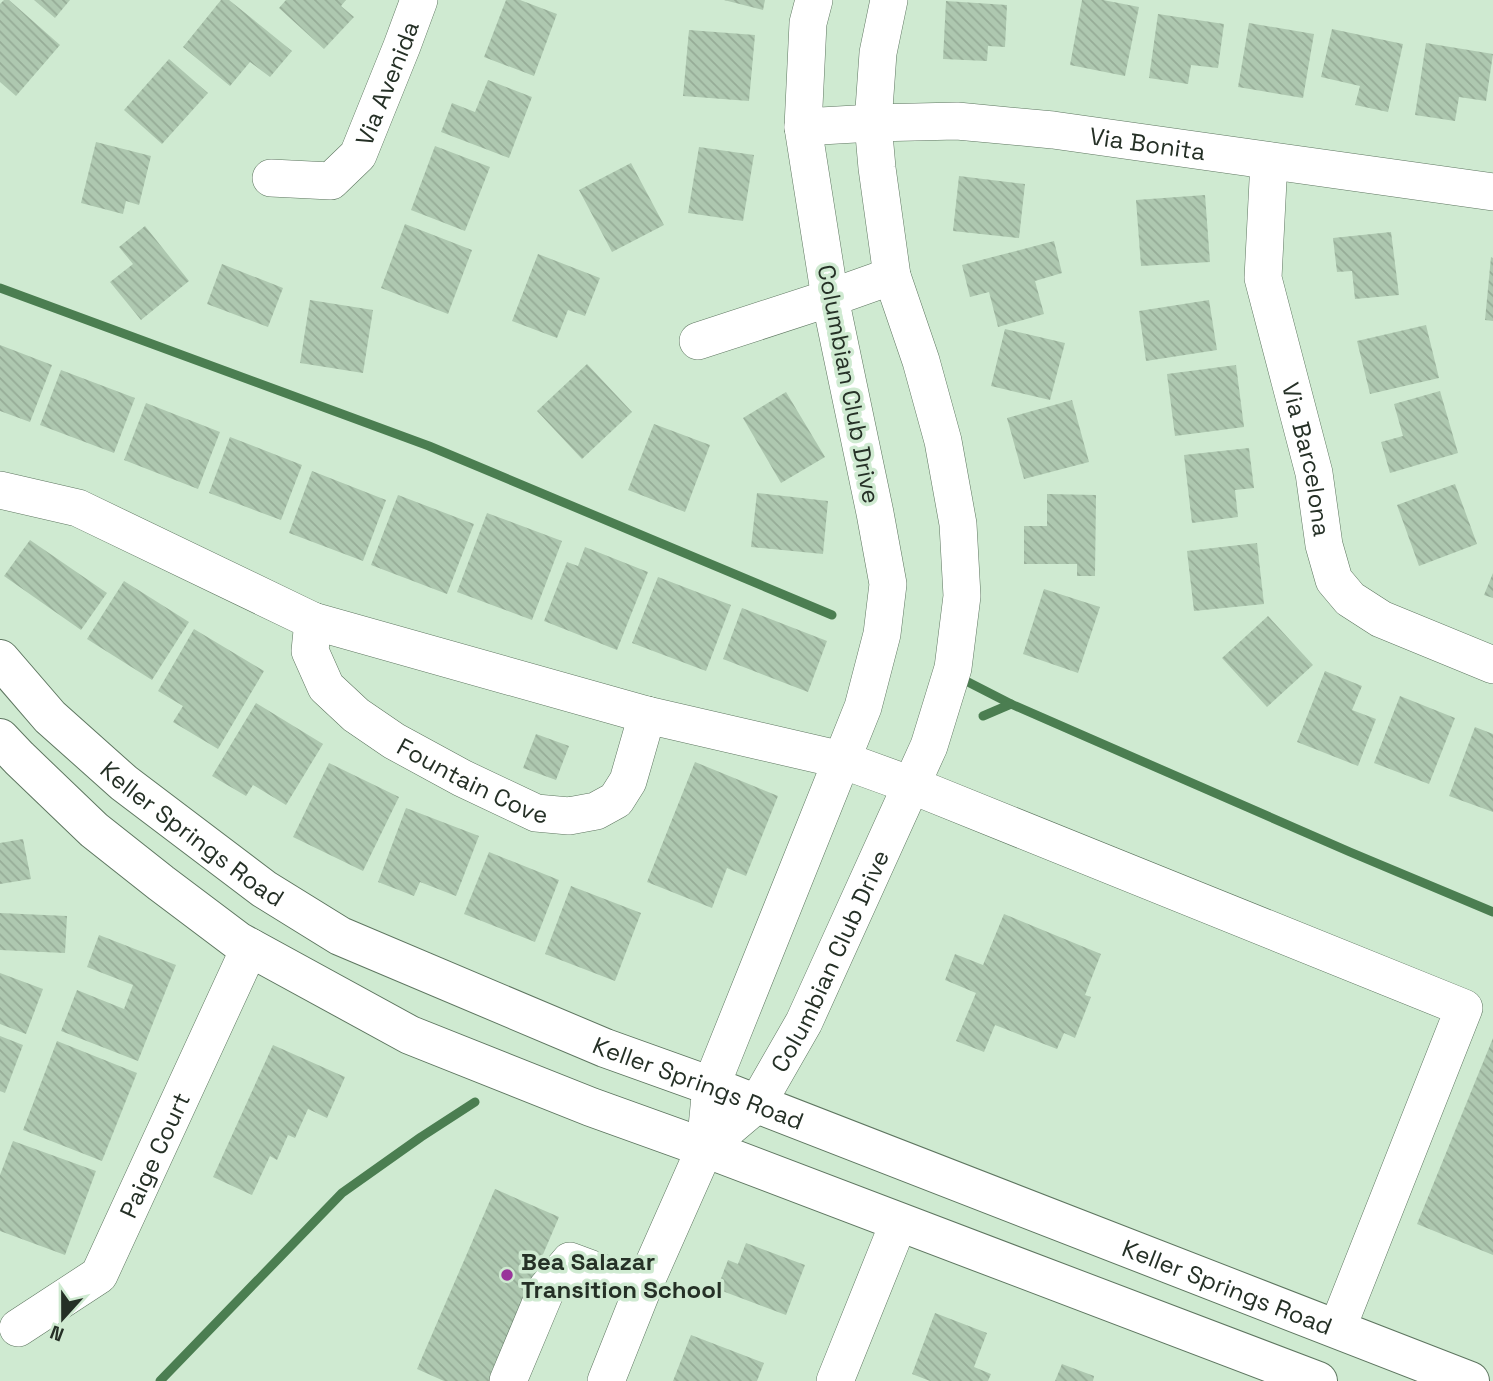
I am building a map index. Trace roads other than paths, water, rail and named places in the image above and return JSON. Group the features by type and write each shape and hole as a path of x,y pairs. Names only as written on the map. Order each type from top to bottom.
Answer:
{"main road":[{"name":"Keller Springs Road","path":"0,659 50,717 124,783 264,889 340,936 605,1048 711,1086 1470,1381"},
{"path":"0,738 94,830 238,941 410,1035 591,1107 1317,1381 1337,1329"}],"street":[{"name":"Via Avenida","path":"271,178 331,181 358,155 419,0"},
{"name":"Columbian Club Drive","path":"705,1148 711,1086 863,707 882,634 888,584 830,298 803,127 808,23 814,0"},
{"name":"Columbian Club Drive","path":"705,1148 757,1104 804,1022 929,746 953,668 962,596 958,524 943,441 921,361 892,275 877,168 873,123 878,53 888,0"},
{"name":"Via Bonita","path":"803,127 957,121 1053,130 1493,192"},
{"name":"Via Barcelona","path":"1269,161 1263,278 1314,473 1324,545 1334,580 1350,599 1381,619 1493,665"},
{"path":"698,341 892,275"},
{"path":"0,490 78,508 313,621 647,715 842,760 911,785 1479,1013 1337,1329"},
{"name":"Fountain Cove","path":"313,621 310,650 326,687 356,715 394,741 462,778 536,813 569,816 596,811 615,800 628,781 647,715"},
{"name":"Paige Court","path":"18,1328 99,1275 250,947"},
{"path":"606,1381 643,1288 705,1148"},
{"path":"835,1381 900,1222"},
{"path":"508,1381 547,1287 570,1261 643,1288"}],"waterway":[{"path":"0,288 429,446 832,615"},
{"path":"968,682 1011,704 1493,912"},
{"path":"983,716 1011,704"},
{"path":"160,1381 342,1193 475,1102"}],"place":[{"name":"Bea Salazar Transition School","path":"507,1275"}]}
